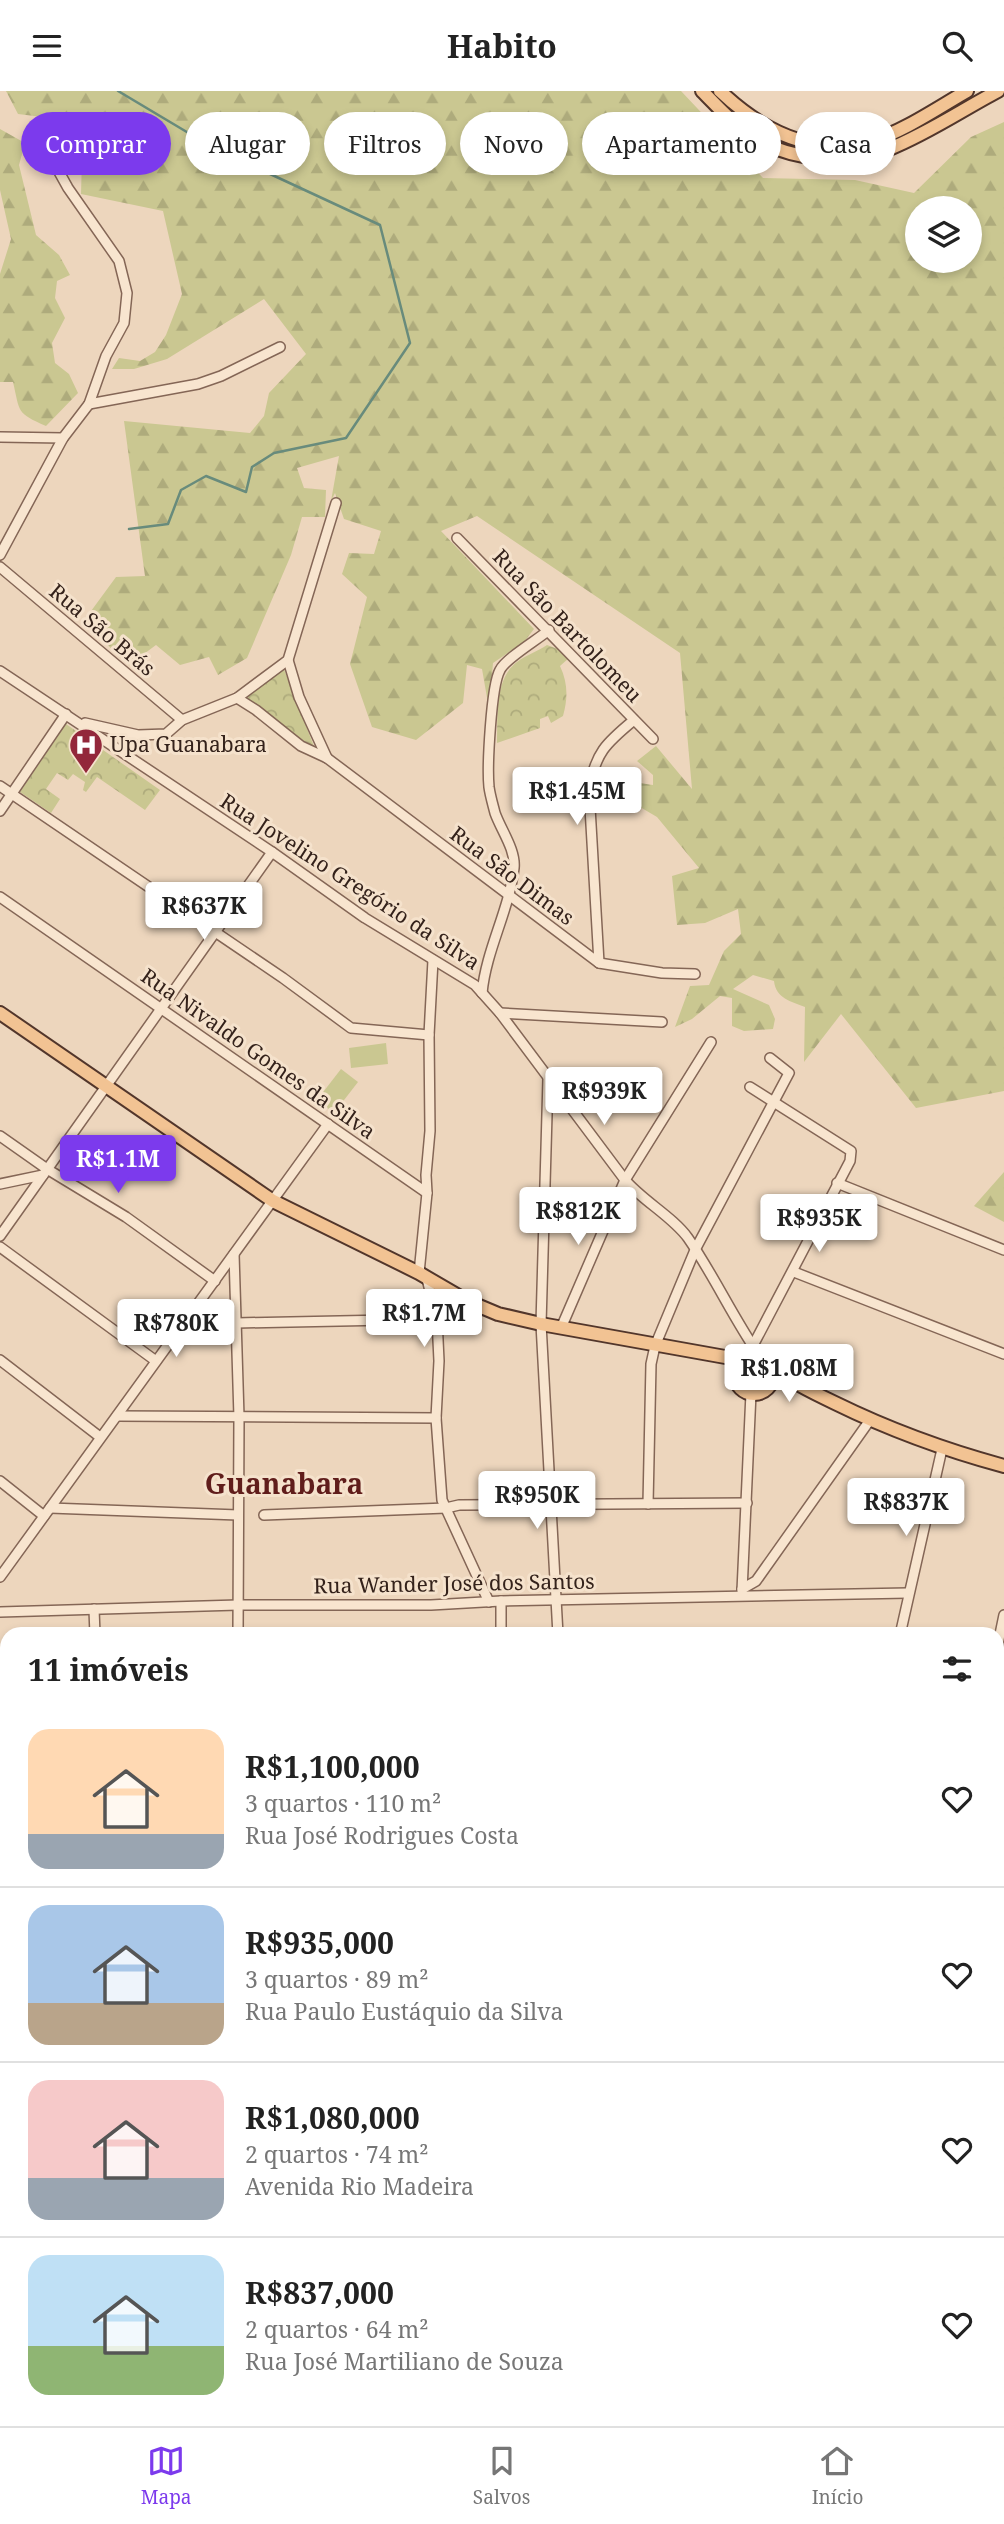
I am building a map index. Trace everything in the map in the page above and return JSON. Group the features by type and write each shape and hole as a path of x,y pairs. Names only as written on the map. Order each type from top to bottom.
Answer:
{"main road":[{"path":"702,91 749,134 775,148 810,157 842,159 886,151 998,91"},
{"path":"720,91 749,117 771,131 808,143 827,145 872,141 909,124 967,91"},
{"path":"0,1013 108,1085 272,1201 423,1276 467,1301 498,1314 655,1346 703,1355 747,1354 765,1361 810,1391 870,1420 942,1449 1004,1466"},
{"path":"747,1354 736,1368 739,1387 751,1393 783,1386 810,1391"},
{"path":"703,1355 724,1365 736,1378"},
{"path":"765,1361 772,1374 766,1389"}],"street":[{"path":"0,555 63,438 89,404 106,356 124,323 127,293 119,261 61,175"},
{"path":"89,404 198,384 280,347"},
{"path":"0,437 63,438"},
{"path":"77,721 138,735 166,734 181,720 237,698 288,660 335,503"},
{"name":"Rua São Bartolomeu","path":"457,538 653,739"},
{"name":"Rua São Brás","path":"0,567 181,720"},
{"path":"482,993 484,974 515,866 489,788 491,727 498,671 507,660 532,645 549,630"},
{"name":"Rua São Dimas","path":"288,660 299,697 327,758"},
{"name":"Rua Jovelino Gregório da Silva","path":"0,671 272,852 365,918 475,985 500,1013 625,1180 687,1236 747,1354"},
{"name":"Rua São Dimas","path":"237,698 301,746 327,758 599,963 695,974"},
{"path":"0,811 66,714"},
{"path":"599,963 589,790 593,767 599,754 634,720"},
{"path":"0,786 283,978 351,1028 429,1035"},
{"path":"0,1236 272,852"},
{"name":"Rua Nivaldo Gomes da Silva","path":"0,897 427,1193"},
{"path":"433,960 429,1035 430,1131 423,1276 437,1319 439,1361 436,1418 442,1500 489,1602"},
{"path":"500,1013 662,1022"},
{"path":"561,1328 625,1180 711,1042"},
{"path":"648,1504 651,1364 655,1346 695,1249 789,1073 770,1058"},
{"path":"548,1079 541,1324 558,1627"},
{"path":"747,1354 794,1272 837,1182 850,1161 852,1151 750,1087"},
{"path":"0,1577 328,1124"},
{"path":"0,1136 45,1172 126,1217 215,1282"},
{"path":"0,1184 45,1172"},
{"path":"837,1182 1004,1250"},
{"path":"0,1247 156,1361"},
{"path":"234,1254 239,1417 238,1627"},
{"path":"794,1272 1004,1354"},
{"path":"237,1323 437,1319"},
{"path":"0,1360 100,1437"},
{"path":"742,1593 751,1393"},
{"path":"117,1416 436,1418"},
{"path":"742,1593 756,1581 870,1420"},
{"path":"902,1627 942,1449"},
{"path":"0,1482 47,1512 238,1515"},
{"path":"264,1515 446,1508 459,1505 747,1503"},
{"name":"Rua Wander José dos Santos","path":"0,1612 238,1605 431,1605 742,1593 908,1593"},
{"path":"501,1601 501,1627"},
{"path":"94,1609 95,1627"}],"green space":[{"path":"6,91 681,91 701,112 582,112 582,175 760,175 763,178 855,180 914,193 971,137 1004,122 1004,1091 916,1108 841,1014 804,1062 805,1007 781,996 774,981 753,975 733,989 769,1005 775,1019 773,1029 744,1031 732,1026 732,998 720,996 692,1019 675,1027 690,986 709,985 724,951 741,934 738,909 705,923 677,925 672,876 699,868 657,817 623,797 620,780 653,785 653,775 637,761 656,746 692,789 680,653 477,516 441,531 534,629 524,642 493,663 489,709 482,669 467,665 463,703 416,740 372,727 350,664 367,597 342,574 349,553 374,554 381,531 344,519 335,493 331,501 339,456 297,468 304,488 326,490 325,517 302,517 291,555 247,658 218,675 209,657 180,665 156,645 129,665 83,622 116,577 145,576 124,421 250,433 264,416 269,393 306,354 264,299 167,359 134,369 112,369 119,358 140,361 155,352 166,335 182,294 163,211 81,194 82,175 171,175 171,112 21,112 18,114"},
{"path":"0,129 21,141 19,165 36,235 59,255 70,275 57,281 55,298 65,318 52,343 55,363 69,374 78,393 46,426 29,418 21,410 13,382 0,382 0,274 11,239 0,190"},
{"path":"547,645 563,651 569,658 560,666 566,691 563,716 551,723 548,716 540,719 540,728 497,743 499,699 504,678 517,662"},
{"path":"282,664 315,749 242,695"},
{"path":"66,724 160,790 145,810 97,777 86,792 83,790 85,782 73,774 68,780 57,773 46,789 60,799 51,813 20,792"},
{"path":"386,1043 388,1064 351,1068 349,1048"},
{"path":"341,1069 358,1082 334,1113 317,1100"},
{"path":"1004,1172 1004,1222 974,1206"},
{"path":"755,1364 763,1368 767,1376 763,1384 755,1388 747,1384 743,1376 747,1368"}],"waterway":[{"path":"118,91 212,147 380,225 410,343 346,438 274,453 252,467 246,492 206,476 181,490 168,524 129,529"}],"place":[{"name":"Upa Guanabara","path":"86,775"}],"district":[{"name":"Guanabara","path":"284,1484"}]}
